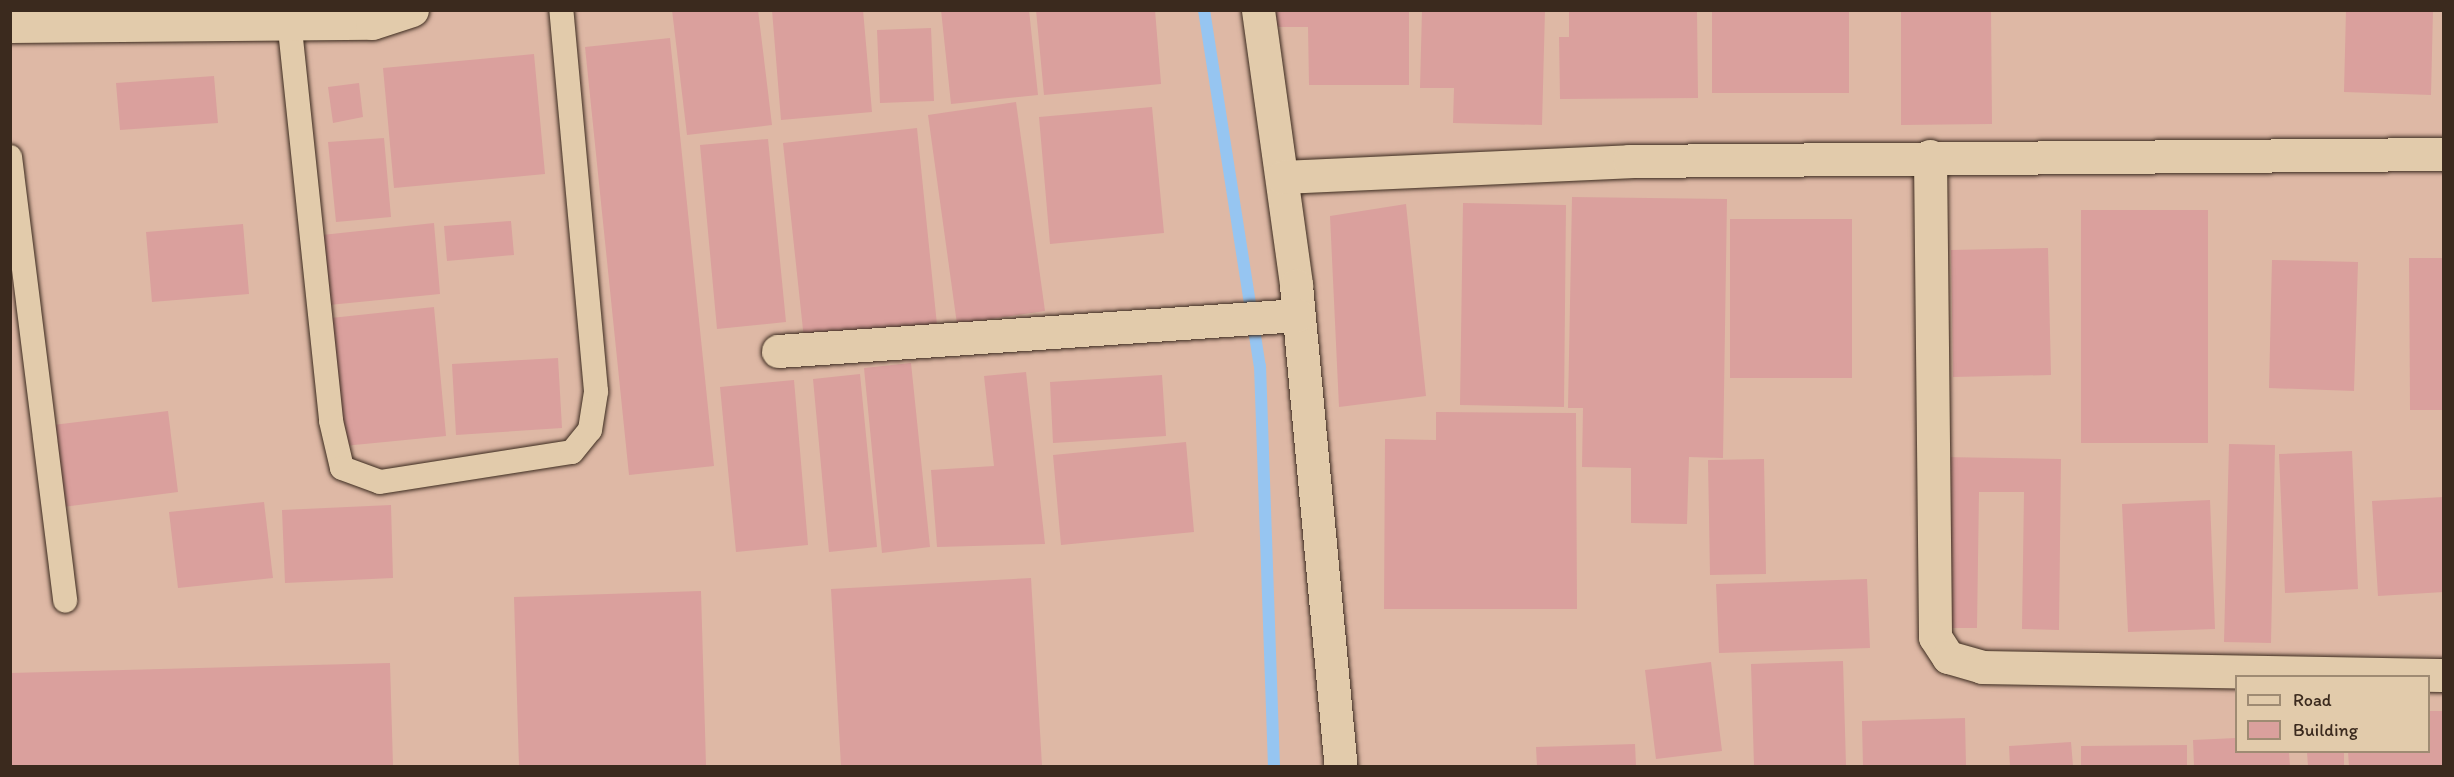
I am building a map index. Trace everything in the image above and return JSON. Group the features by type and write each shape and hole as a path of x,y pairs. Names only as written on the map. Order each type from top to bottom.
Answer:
{"street":[{"path":"10,26 288,16 372,23 412,10"},
{"path":"1258,10 1282,177 1298,315 1341,766"},
{"path":"1282,177 1629,161 1930,156 2444,154"},
{"path":"1930,156 1935,637 1948,657 1982,667 2444,675"},
{"path":"778,351 1298,315"}],"lane":[{"path":"288,16 331,421 342,468 380,482 572,452 590,430 596,391 561,10"},
{"path":"10,157 64,602"}],"shaded area":[{"path":"10,11 2443,11 2443,766 11,766"}],"building":[{"path":"672,10 758,10 772,125 687,135"},
{"path":"772,10 863,10 872,112 781,120"},
{"path":"941,10 1029,10 1038,95 951,104"},
{"path":"1036,10 1155,10 1161,84 1044,95"},
{"path":"1271,10 1409,10 1409,85 1309,85 1308,27 1271,27"},
{"path":"1422,10 1545,10 1542,125 1453,123 1454,88 1420,88"},
{"path":"1569,10 1697,10 1698,98 1560,99 1559,37 1569,37"},
{"path":"1712,10 1849,10 1849,93 1712,93"},
{"path":"1901,10 1991,10 1992,124 1901,125"},
{"path":"2346,10 2433,10 2431,95 2344,92"},
{"path":"931,28 934,101 880,103 877,30"},
{"path":"670,38 714,466 629,475 585,47"},
{"path":"534,54 545,174 394,188 383,68"},
{"path":"214,76 218,123 120,130 116,83"},
{"path":"359,83 363,117 333,123 328,87"},
{"path":"1016,102 1045,311 957,324 928,115"},
{"path":"1152,107 1164,233 1050,244 1039,117"},
{"path":"917,128 937,325 804,339 783,143"},
{"path":"384,138 391,217 336,222 328,142"},
{"path":"768,139 786,322 717,329 700,145"},
{"path":"1572,197 1727,199 1723,458 1689,457 1687,524 1631,523 1631,468 1582,467 1583,408 1568,408"},
{"path":"1463,203 1566,205 1564,407 1460,405"},
{"path":"1406,204 1426,396 1339,407 1330,216"},
{"path":"2081,210 2208,210 2208,443 2081,443"},
{"path":"1730,219 1852,219 1852,378 1730,378"},
{"path":"511,221 514,255 447,261 444,226"},
{"path":"434,223 440,294 329,305 322,235"},
{"path":"243,224 249,294 152,302 146,232"},
{"path":"2048,248 2051,375 1953,377 1951,250"},
{"path":"2409,258 2444,258 2444,410 2410,410"},
{"path":"2272,260 2358,262 2354,391 2269,388"},
{"path":"434,307 446,436 344,446 331,318"},
{"path":"558,358 562,428 456,435 452,364"},
{"path":"911,363 930,547 882,553 864,368"},
{"path":"1026,372 1045,544 937,547 931,470 994,466 984,376"},
{"path":"860,374 877,547 829,552 813,379"},
{"path":"1162,375 1166,436 1053,443 1050,382"},
{"path":"794,380 808,545 736,552 720,387"},
{"path":"168,411 178,492 63,507 53,425"},
{"path":"1436,412 1576,413 1577,609 1384,609 1385,439 1436,440"},
{"path":"1186,442 1194,532 1061,545 1053,455"},
{"path":"2229,444 2275,445 2271,643 2224,642"},
{"path":"2352,451 2358,589 2285,593 2279,454"},
{"path":"1942,457 2061,459 2059,630 2022,629 2024,492 1979,492 1977,628 1939,628"},
{"path":"1764,459 1766,574 1710,575 1708,460"},
{"path":"2444,497 2444,592 2378,596 2372,501"},
{"path":"2210,500 2215,629 2128,632 2122,504"},
{"path":"264,502 273,578 178,588 169,512"},
{"path":"391,505 393,578 285,583 282,510"},
{"path":"1031,578 1042,766 841,766 831,589"},
{"path":"1867,579 1870,648 1719,653 1716,584"},
{"path":"701,591 706,766 519,766 514,597"},
{"path":"1843,661 1846,766 1754,766 1751,664"},
{"path":"1711,662 1722,751 1656,759 1645,670"},
{"path":"390,663 393,766 10,766 10,673"},
{"path":"2430,711 2444,711 2444,766 2349,766 2348,753 2430,753"},
{"path":"1965,718 1966,766 1863,766 1862,721"},
{"path":"2235,738 2235,753 2289,753 2290,766 2194,766 2193,740"},
{"path":"2071,742 2073,766 2010,766 2009,746"},
{"path":"1635,744 1636,766 1537,766 1536,747"},
{"path":"2187,745 2187,766 2081,766 2081,746"},
{"path":"2307,753 2344,753 2344,766 2308,766"}],"waterway":[{"path":"1204,10 1260,366 1274,766"}]}
